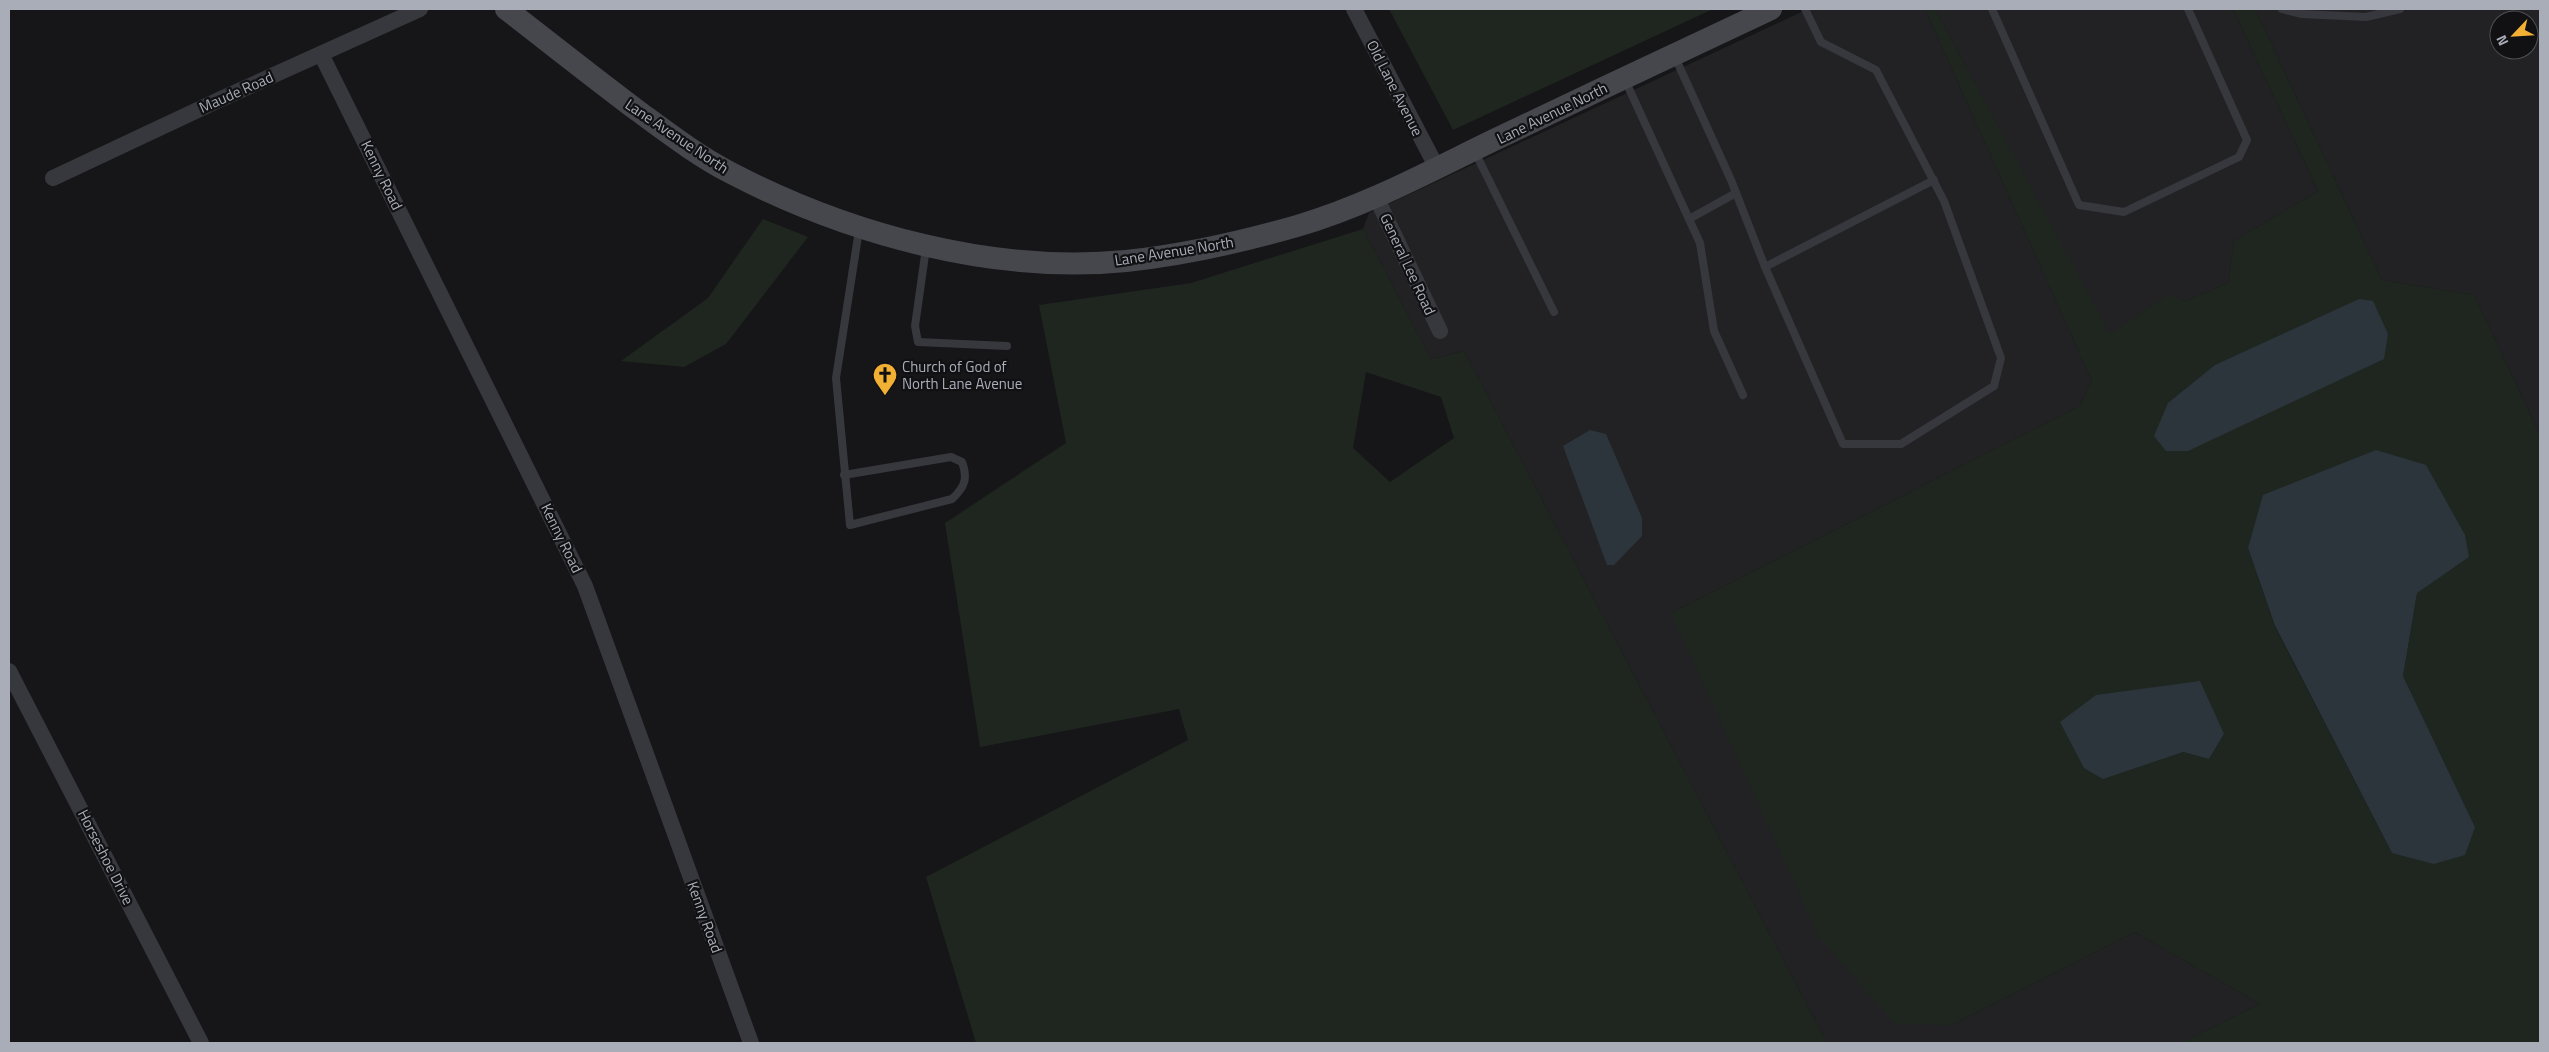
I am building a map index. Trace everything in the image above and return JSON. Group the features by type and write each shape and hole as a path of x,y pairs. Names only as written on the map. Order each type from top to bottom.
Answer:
{"main road":[{"name":"Lane Avenue North","path":"506,9 677,140 728,172 794,204 859,228 926,246 1019,259 1064,262 1123,261 1222,245 1300,225 1376,197 1771,9"}],"street":[{"name":"Maude Road","path":"53,178 212,102 420,9"},
{"name":"Old Lane Avenue","path":"1354,9 1436,168"},
{"name":"Kenny Road","path":"322,54 585,586 751,1043"},
{"name":"General Lee Road","path":"1376,197 1440,331"},
{"name":"Horseshoe Drive","path":"9,671 202,1043"}],"lane":[{"path":"1674,54 1736,193 1765,267 1843,444 1901,444 1994,386 2001,358 1944,201 1876,70 1821,42 1805,9"},
{"path":"1992,9 2079,205 2124,212 2239,157 2247,140 2188,9"},
{"path":"2282,9 2301,14 2366,17 2400,9"},
{"path":"1624,78 1700,243 1714,331 1743,395"},
{"path":"1475,150 1554,312"},
{"path":"1765,267 1934,180"},
{"path":"1689,219 1736,193"},
{"path":"844,475 951,457 962,462 966,473 963,488 952,499 850,525 844,475 836,378 859,228"},
{"path":"926,246 915,326 918,342 1007,346"}],"shaded area":[{"path":"1389,9 1713,9 1453,130"},
{"path":"1808,9 1925,9 2092,381 2080,406 1671,613 1952,1025 2135,932 2260,1004 2180,1043 1827,1043 1464,351 1431,359 1363,229 1369,213"},
{"path":"1925,9 1935,9 2110,334 2169,294 2186,301 2228,283 2234,241 2318,191 2233,9 2255,9 2382,280 2474,295 2540,435 2540,1043 2180,1043 2260,1004 2135,932 1952,1025 1895,1024 1819,937 1671,613 2080,406 2092,381","holes":["2248,548 2417,593 2403,676 2475,827 2392,853 2275,627","2224,734 2209,759 2183,752"]},
{"path":"1935,9 2233,9 2318,191 2234,241 2228,283 2186,301 2168,295 2109,335"},
{"path":"2255,9 2540,9 2540,435 2474,295 2382,280"},
{"path":"763,219 808,237 726,344 684,367 621,361 708,298"},
{"path":"1363,229 1431,359 1464,351 1827,1043 976,1043 926,877 1188,740 1179,709 980,747 945,523 1066,443 1039,305 1191,283","holes":["1366,372 1441,397 1454,438 1390,482 1353,448"]},
{"path":"2359,299 2373,301 2388,334 2384,359 2188,451 2166,451 2154,436 2168,403 2215,365"},
{"path":"1590,430 1606,434 1642,518 1642,536 1614,565 1607,565 1563,446"},
{"path":"2376,450 2426,465 2465,535 2469,557 2417,593 2403,676 2475,827 2465,855 2434,864 2392,853 2275,626 2248,548 2263,495"},
{"path":"2200,681 2224,734 2209,759 2183,752 2103,779 2084,768 2060,722 2096,695"}],"place":[{"name":"Church of God of North Lane Avenue","path":"885,396"}]}
